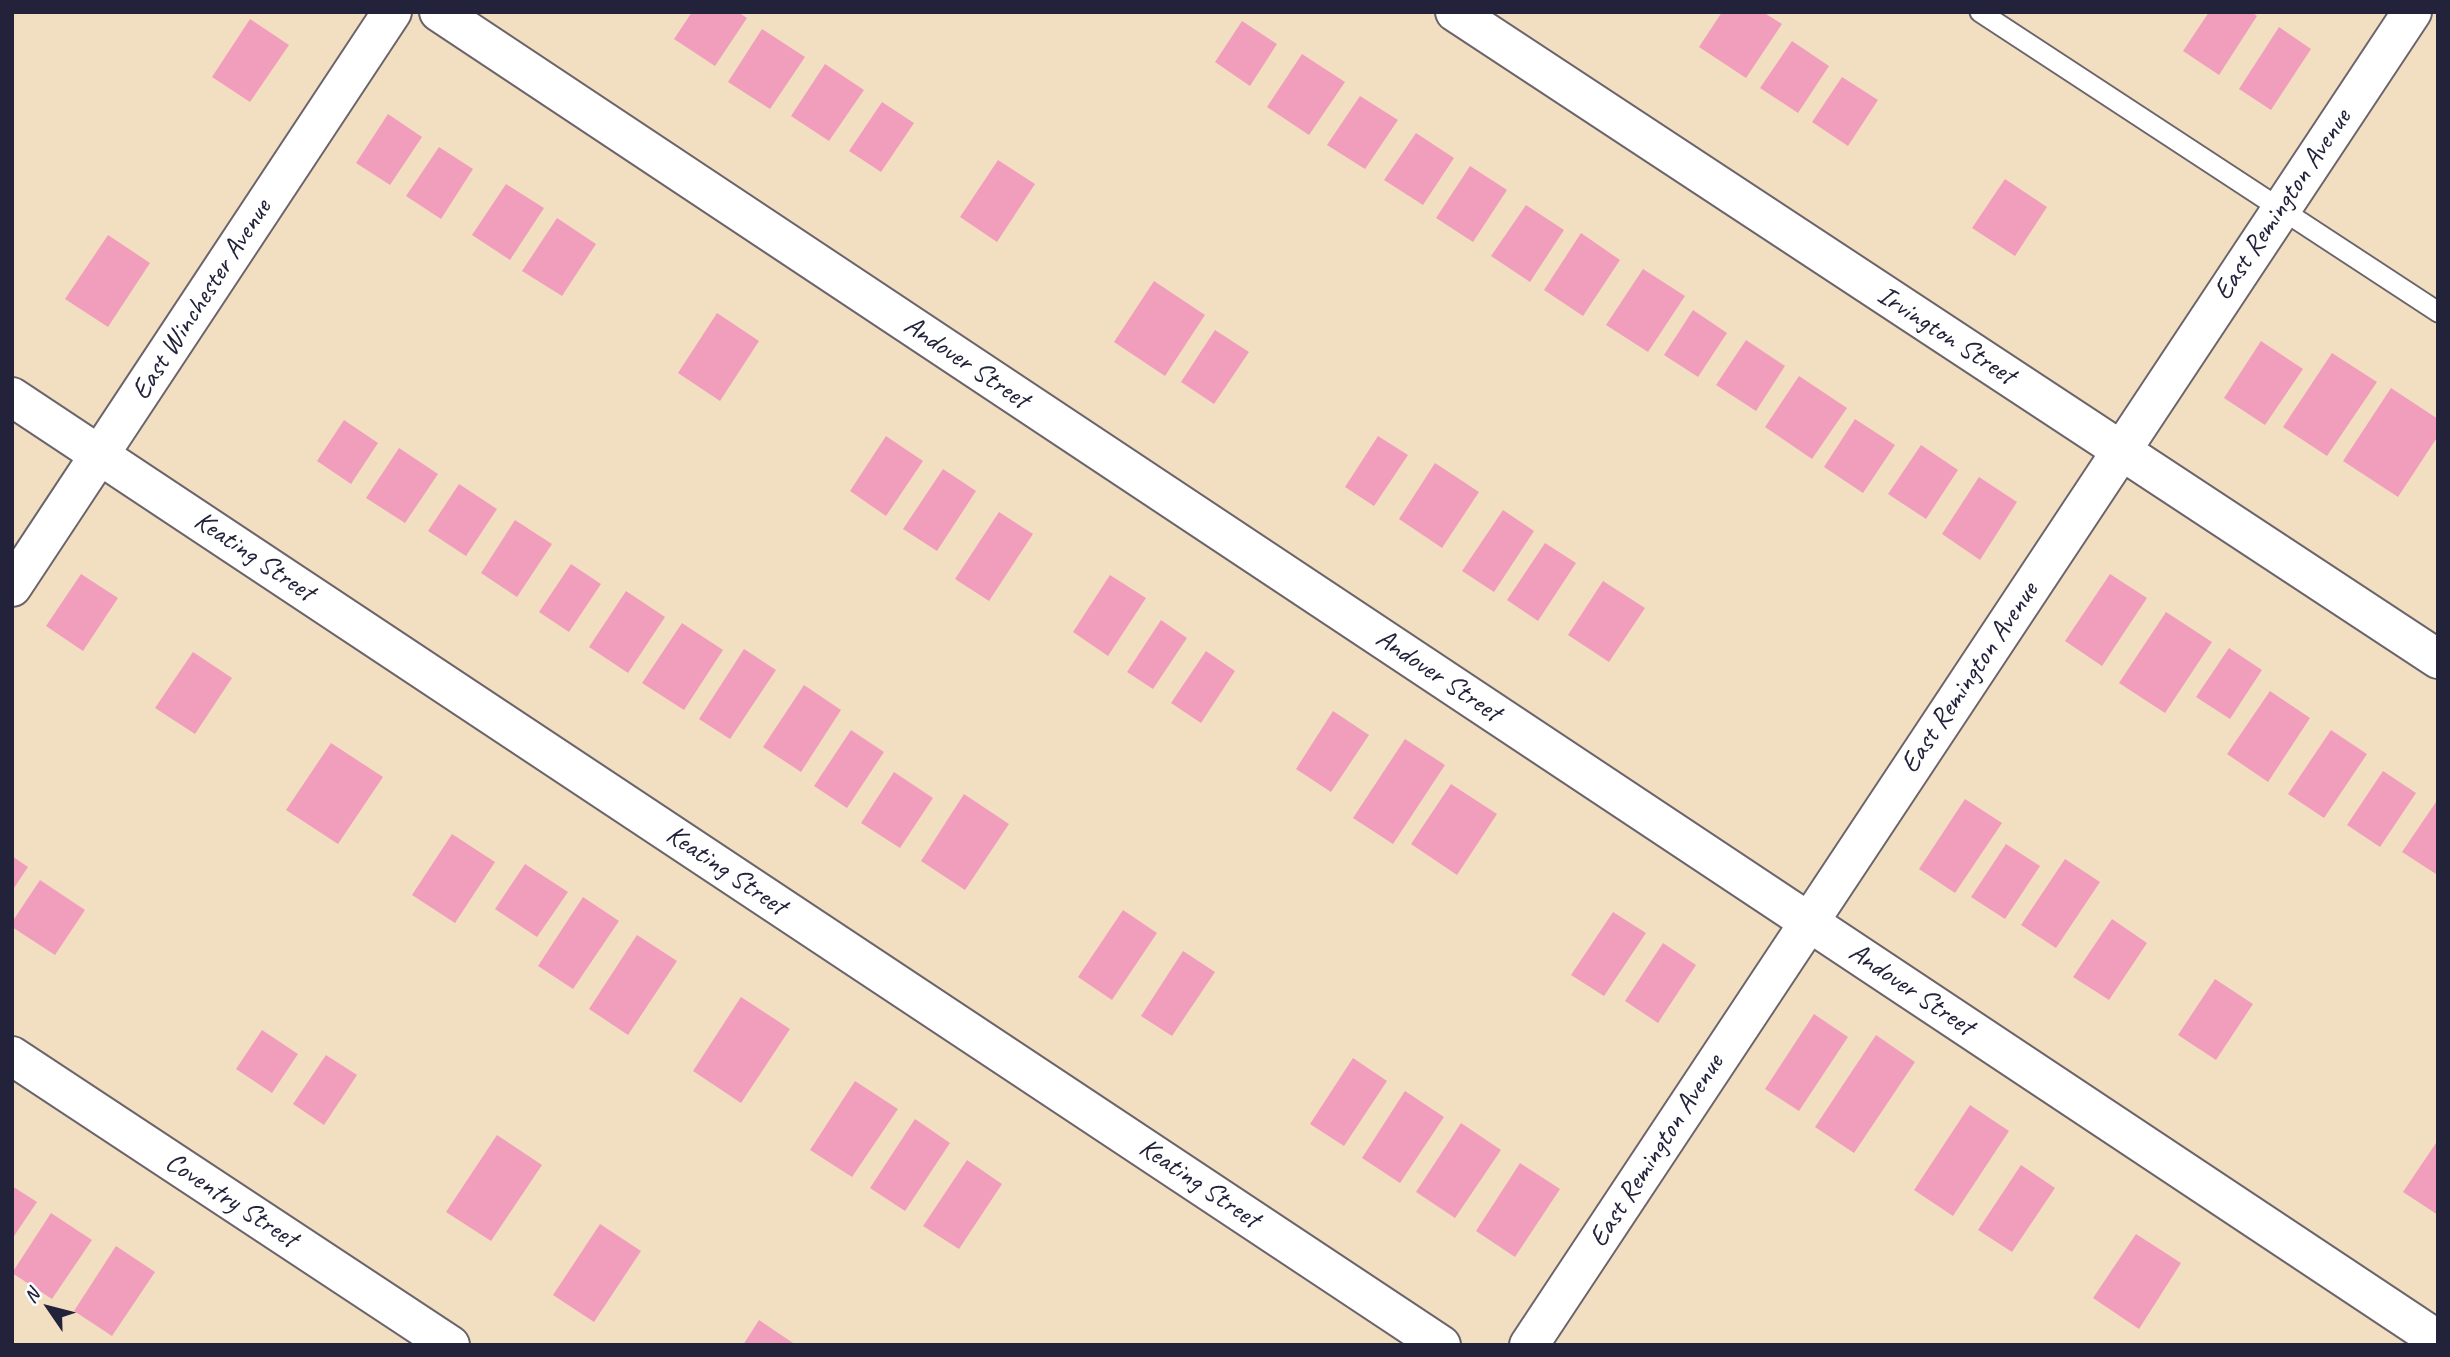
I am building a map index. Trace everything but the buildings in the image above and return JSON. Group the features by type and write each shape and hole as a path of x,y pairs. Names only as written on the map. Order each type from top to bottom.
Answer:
{"street":[{"name":"East Winchester Avenue","path":"12,587 391,12"},
{"name":"Andover Street","path":"439,12 2438,1340"},
{"name":"Irvington Street","path":"1455,12 2438,659"},
{"name":"East Remington Avenue","path":"1529,1345 2412,12"},
{"name":"Keating Street","path":"12,397 1441,1345"},
{"name":"Coventry Street","path":"12,1056 450,1345"}],"lane":[{"path":"1980,12 2438,312"}]}
